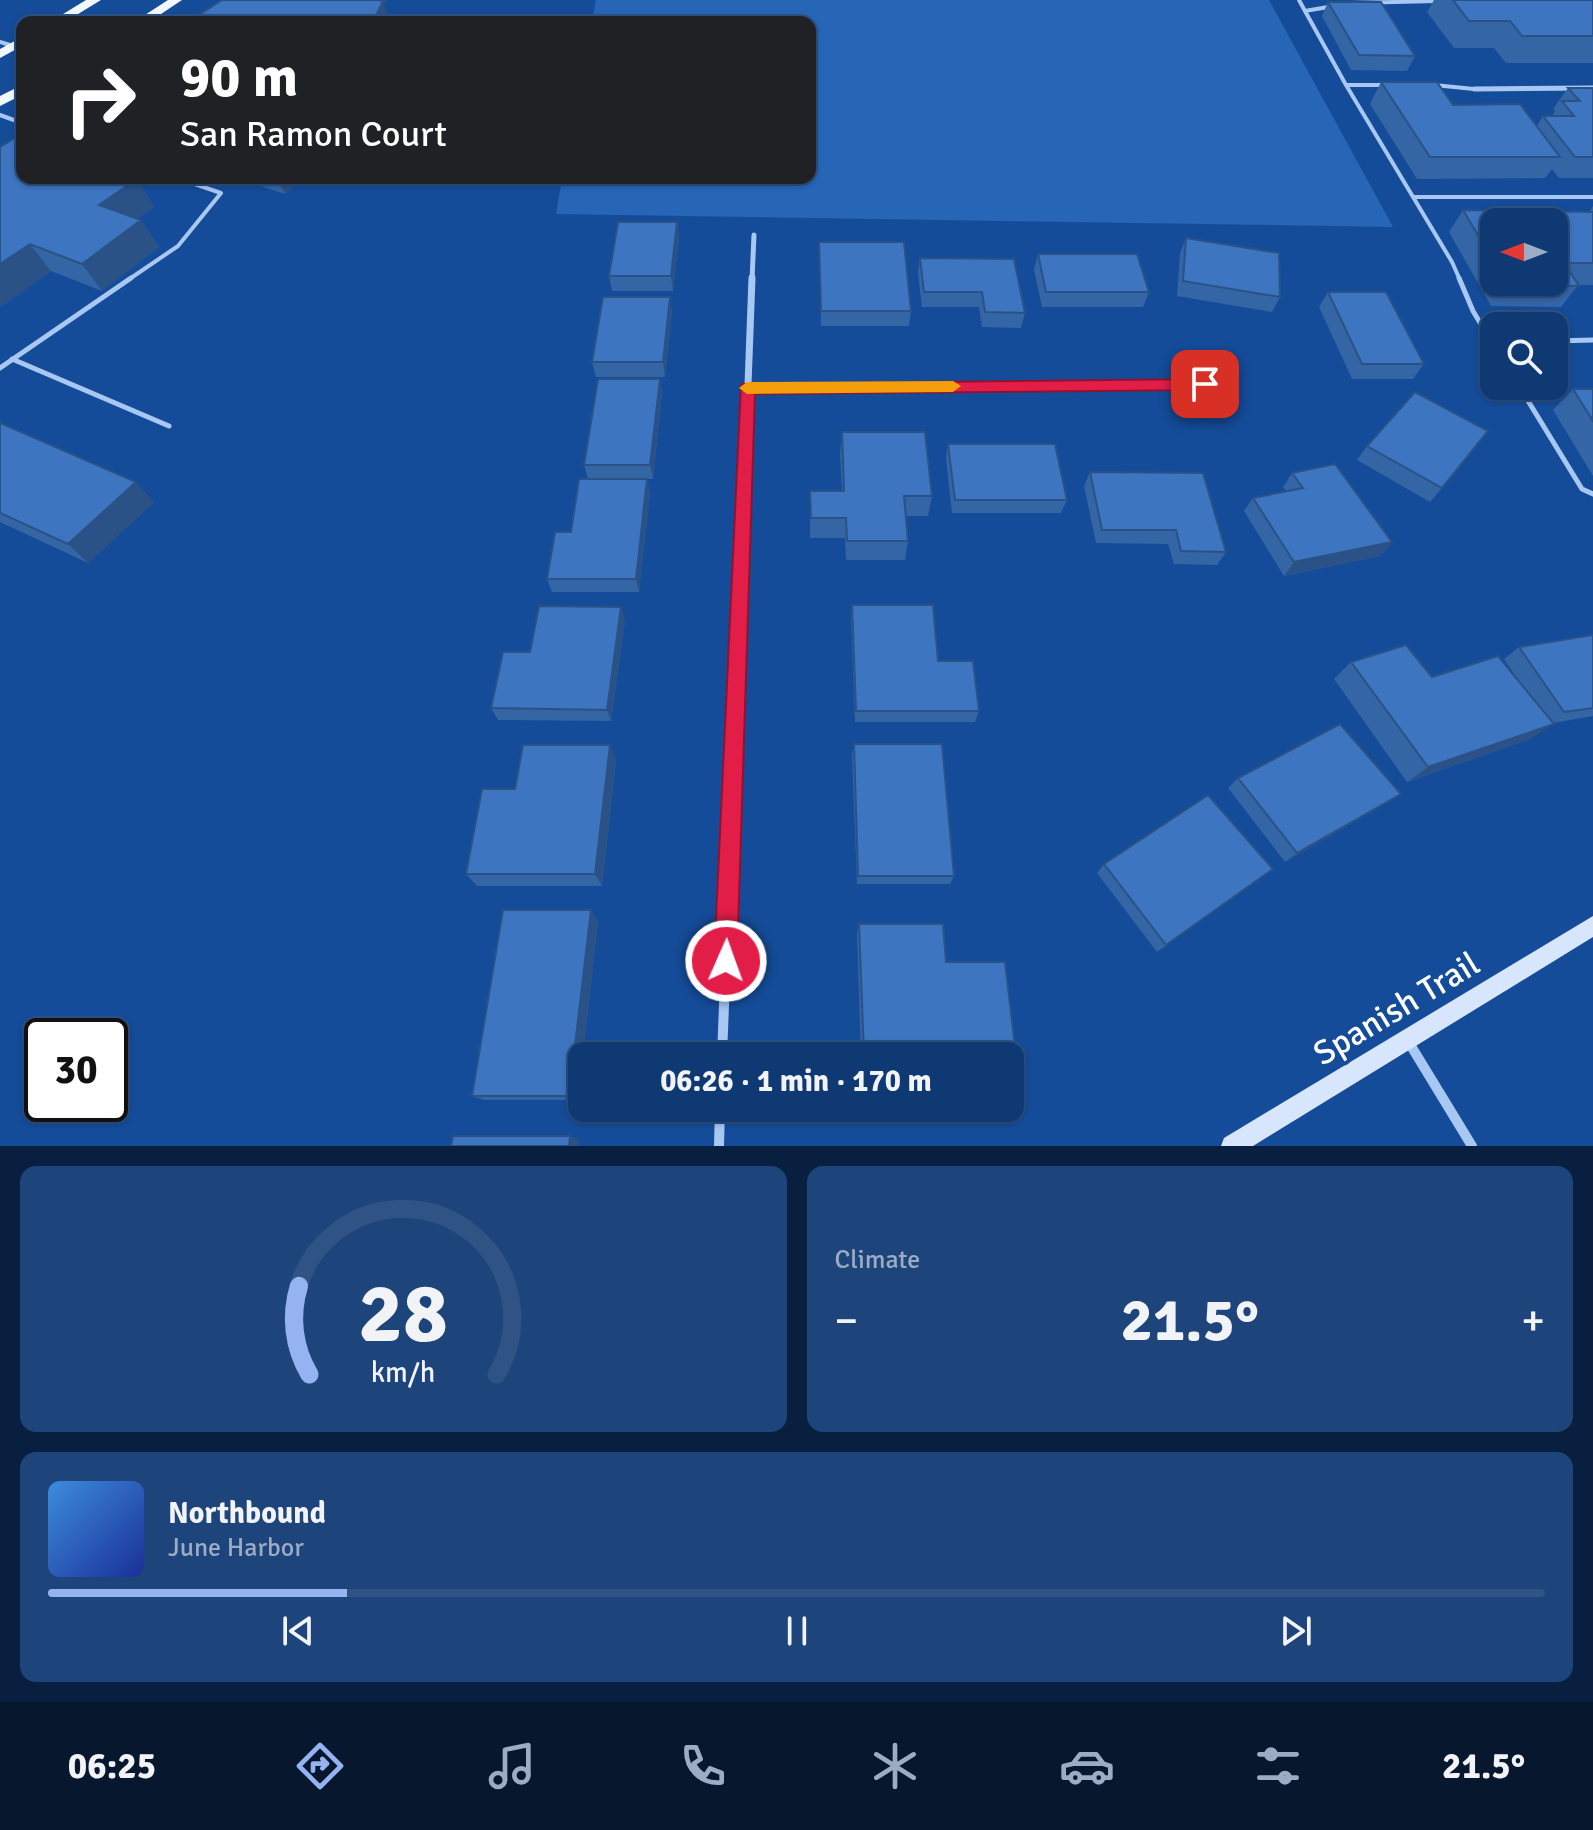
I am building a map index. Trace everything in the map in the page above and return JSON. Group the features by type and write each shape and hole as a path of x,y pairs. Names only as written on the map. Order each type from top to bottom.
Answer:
{"main road":[{"path":"67,16 95,0"},
{"path":"150,16 176,0"},
{"path":"0,54 12,43"}],"street":[{"path":"1474,89 1593,88"},
{"path":"723,1042 754,235"},
{"path":"747,388 1205,384"},
{"name":"Spanish Trail","path":"1232,1146 1593,926"},
{"path":"1407,1039 1472,1146"},
{"path":"719,1146 720,1122"}],"lane":[{"path":"1299,0 1452,262 1480,322"},
{"path":"1305,11 1315,4 1336,0 1442,1"},
{"path":"1424,84 1474,89"},
{"path":"1346,85 1393,85"},
{"path":"0,368 178,246 221,193 195,184"},
{"path":"1413,197 1593,197"},
{"path":"1568,341 1593,340"},
{"path":"12,359 169,426"},
{"path":"1528,400 1582,489 1593,494"}],"shaded area":[{"path":"596,0 1269,0 1393,227 556,214 561,184 816,184 816,16 593,16"}],"building":[{"path":"222,0 383,1 376,16 197,16"},
{"path":"1453,0 1593,0 1593,36 1522,36 1510,21 1469,21"},
{"path":"1328,2 1381,2 1415,56 1359,55"},
{"path":"1381,82 1437,82 1453,105 1520,104 1560,157 1430,157"},
{"path":"1568,88 1593,88 1593,157 1575,157 1543,116 1574,116 1562,101 1580,101"},
{"path":"16,138 16,184 130,184 99,205 141,220 82,264 30,244 0,264 0,147"},
{"path":"1463,210 1480,210 1480,239"},
{"path":"1568,212 1593,212 1593,263 1568,263"},
{"path":"618,222 677,222 671,276 609,276"},
{"path":"1186,238 1279,253 1280,297 1183,281"},
{"path":"819,242 904,242 911,311 821,311"},
{"path":"1038,254 1137,254 1149,292 1046,292"},
{"path":"920,258 1014,259 1025,313 985,312 982,292 924,292"},
{"path":"1568,269 1579,286 1568,286"},
{"path":"1328,292 1386,292 1424,364 1362,364"},
{"path":"603,297 670,297 663,362 592,362"},
{"path":"598,379 660,379 650,465 584,465"},
{"path":"1573,389 1593,389 1593,421"},
{"path":"1415,392 1488,431 1442,488 1367,446"},
{"path":"0,423 136,482 68,544 0,513"},
{"path":"842,432 925,432 932,496 904,496 908,541 847,541 846,518 811,518 810,491 844,491"},
{"path":"948,444 1055,444 1067,500 955,500"},
{"path":"1335,464 1392,542 1294,562 1253,498 1303,488 1292,473"},
{"path":"1090,472 1203,473 1226,552 1181,551 1176,530 1102,530"},
{"path":"579,479 647,479 636,579 547,579 555,532 571,532"},
{"path":"852,605 933,605 938,661 973,661 979,711 856,711"},
{"path":"539,606 621,607 607,710 491,708 503,652 530,652"},
{"path":"1593,635 1593,708 1564,712 1519,647"},
{"path":"1406,645 1432,677 1498,656 1554,724 1428,767 1351,662"},
{"path":"1340,724 1401,794 1297,853 1238,778"},
{"path":"854,744 942,744 954,876 858,876"},
{"path":"523,745 610,745 595,874 466,874 482,789 515,789"},
{"path":"1208,795 1273,869 1166,945 1104,864"},
{"path":"503,910 591,910 575,1042 568,1042 568,1096 472,1096"},
{"path":"859,924 943,924 946,962 1005,962 1014,1042 864,1042"},
{"path":"453,1136 570,1136 569,1146 451,1146"}],"slow traffic":[{"path":"747,388 953,386"}],"route":[{"path":"726,961 747,388 1205,384"}]}
